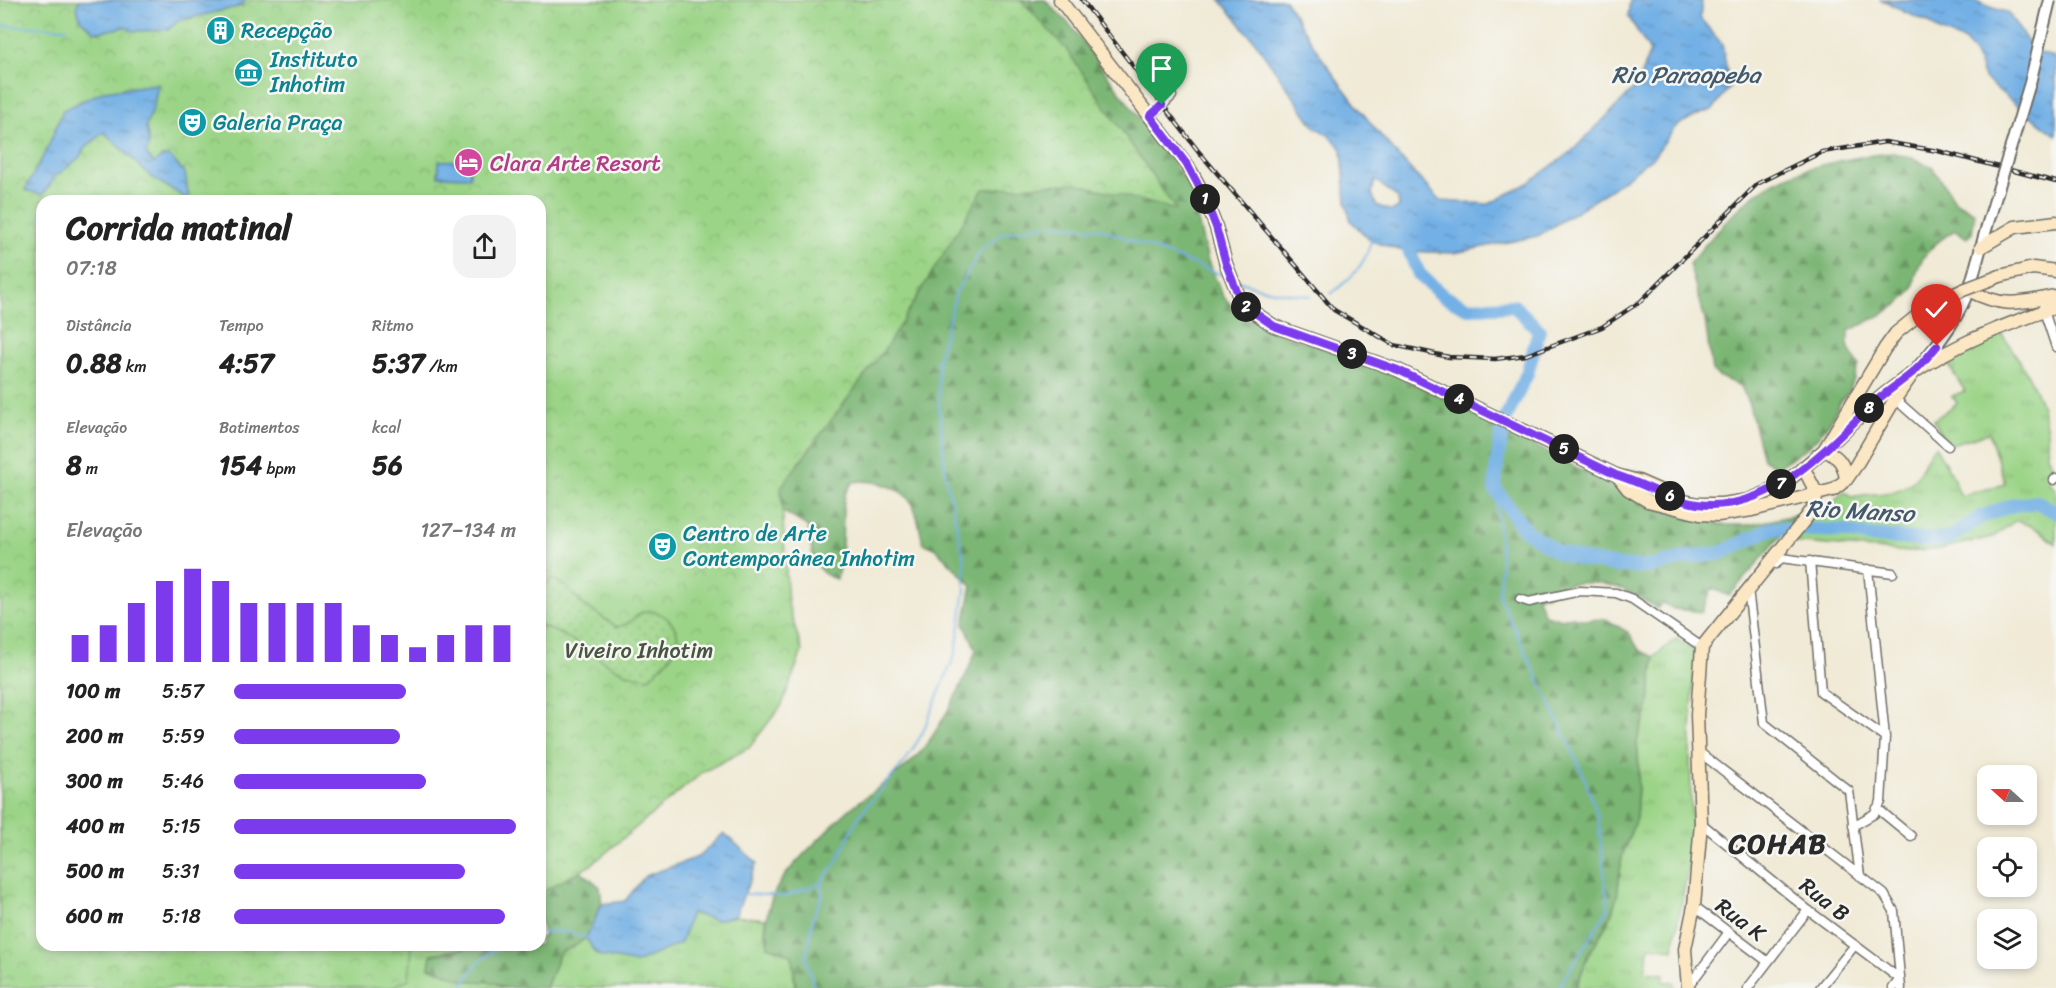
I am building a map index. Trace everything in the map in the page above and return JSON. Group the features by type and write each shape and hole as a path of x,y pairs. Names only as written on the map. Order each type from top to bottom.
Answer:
{"main road":[{"path":"1060,1 1188,166 1203,194 1216,227 1226,264 1242,304 1274,326 1398,370 1616,475 1638,481 1684,501 1698,504 1722,504 1749,500 1768,492 1790,478 1824,450 1886,392 1914,372 1967,341 2047,306 2056,296"},
{"path":"1981,247 2015,227 2056,222"},
{"path":"1824,450 1885,348 1896,333 1927,308 1963,290 2000,276 2033,268 2056,271"},
{"path":"1968,290 1987,300 2007,304 2047,306"},
{"path":"2007,304 2012,322"},
{"path":"1616,475 1628,489 1648,501 1700,514 1718,515 1752,510 1833,490 1846,480 1914,372"},
{"path":"1824,450 1841,461 1845,468 1846,480"},
{"path":"1688,987 1685,949 1694,906 1701,823 1698,715 1702,647 1814,507 1817,494 1803,467"}],"street":[{"path":"1914,372 1948,330 1968,290 2030,83 2050,0"},
{"path":"1150,116 1172,96"},
{"path":"2047,306 2056,347"},
{"path":"1895,399 1948,446"},
{"path":"1763,571 1771,570 1781,558 1893,573"},
{"path":"1810,561 1821,692 1885,737"},
{"path":"1853,826 1874,814 1881,802 1885,737 1868,569"},
{"path":"1748,589 1764,723 1849,791 1860,876"},
{"path":"1520,599 1529,602 1580,591 1616,593 1632,598 1702,647"},
{"path":"1700,752 1884,894 1894,911 1900,984 1893,988"},
{"path":"1877,808 1911,836"},
{"name":"Rua B","path":"1701,823 1855,945 1900,984"},
{"name":"Rua K","path":"1694,906 1767,961"},
{"path":"1748,988 1808,910"},
{"path":"1688,987 1730,932"},
{"path":"1820,988 1855,945"}],"green space":[{"name":"Centro de Arte Contemporânea Inhotim","path":"0,0 1021,0 1066,49 1176,210 1077,183 983,189 887,346 781,487 788,604 802,651 782,705 749,748 703,772 591,865 546,890 546,195 36,195 36,951 412,951 409,979 390,988 0,988"},
{"path":"959,0 1045,0 1071,26 1189,185 1208,261 1223,296 1237,312 1260,326 1387,371 1456,404 1651,507 1721,525 1749,525 1800,514 1729,596 1712,588 1702,612 1674,609 1663,603 1657,609 1627,591 1605,584 1570,584 1556,588 1550,594 1537,596 1545,615 1560,619 1573,617 1586,620 1606,619 1629,633 1639,650 1654,657 1649,704 1637,741 1639,769 1636,818 1622,856 1617,896 1609,921 1588,955 1576,988 796,988 792,955 768,946 766,929 771,900 786,875 807,851 847,812 901,771 924,748 933,735 966,674 976,649 964,624 972,586 935,548 923,543 915,509 908,498 886,485 861,481 853,482 845,494 842,552 837,579 822,572 814,559 807,526 762,499 546,209 546,198"},
{"path":"1894,153 1915,159 1933,168 1956,202 1975,213 1972,233 1967,238 1955,230 1942,239 1922,260 1913,287 1906,297 1883,314 1849,331 1848,345 1859,365 1850,390 1818,437 1804,450 1780,465 1774,466 1763,459 1749,405 1741,386 1712,371 1705,320 1689,264 1732,215 1758,192 1772,184 1785,177 1824,165 1853,158"},
{"path":"2001,333 2020,361 2036,391 2046,422 2047,456 2054,468 2048,482 2056,488 2056,544 2037,530 2015,521 1993,537 1939,549 1909,552 1793,542 1818,510 1834,501 1844,491 1852,497 1885,493 1908,485 1918,475 1935,446 1961,496 2005,484 1989,433 1951,444 1941,434 1934,420 1957,403 1952,396 1965,391 1944,358"},
{"name":"Viveiro Inhotim","path":"552,579 566,586 582,604 617,627 644,612 657,613 670,621 676,629 677,645 668,659 649,678 627,674 567,637 546,628 546,584"},
{"path":"1676,639 1695,651 1690,752 1692,847 1673,949 1649,946 1645,972 1664,974 1663,982 1674,982 1675,988 1576,988 1588,955 1609,921 1617,896 1622,856 1636,818 1639,769 1637,741 1649,704 1654,657"},
{"path":"546,756 569,861 600,887 602,904 586,938 560,952 546,988 504,988 494,982 466,981 429,967 431,955 454,951 546,951"},
{"path":"691,913 716,920 735,916 766,919 765,933 792,955 795,988 546,988 560,951 573,947 586,938 597,955"},
{"path":"393,951 450,951 431,954 466,981 494,982 504,988 370,988"}],"water":[{"path":"80,0 245,0 242,6 178,21 168,30 133,31 125,27 100,32 93,31 81,20 76,6"},
{"name":"Rio Paraopeba","path":"1220,0 1285,0 1357,106 1418,178 1441,201 1489,204 1528,183 1572,151 1636,87 1650,51 1628,16 1630,0 1702,0 1700,18 1722,44 1730,87 1712,110 1676,126 1654,156 1613,188 1538,236 1454,253 1403,251 1371,241 1351,221 1346,203 1342,149 1332,138 1314,126 1254,40","holes":["1375,180 1398,198 1399,208 1391,211 1376,205 1372,193"]},
{"path":"1879,0 1975,0 2008,13 2034,51 2056,58 2056,135 1984,78 1977,58 1965,41 1939,31 1929,22"},
{"path":"158,84 146,127 149,144 146,154 154,163 162,157 169,156 185,173 188,195 181,195 151,177 104,132 84,149 79,158 55,177 43,195 25,190 48,147 63,110 104,91"},
{"path":"470,160 470,177 438,176 439,161"},
{"path":"724,833 757,863 735,916 716,920 691,913 681,943 636,963 597,955 586,938 602,904 625,901 645,876 698,857"}],"waterway":[{"path":"0,26 67,28"},
{"path":"744,894 786,896 821,883 837,861 858,817 906,760 922,734 956,652 965,590 964,558 946,478 939,409 938,360 956,292 981,250 1003,233 1048,224 1101,229 1225,276"},
{"name":"Rio Manso","path":"1403,236 1419,274 1443,296 1468,308 1514,306 1539,330 1527,374 1504,421 1495,489 1526,531 1557,552 1579,559 1617,566 1649,567 1684,558 1721,553 1772,528 1842,531 1867,536 1926,540 1948,539 1981,517 2009,506 2037,502 2056,512"},
{"path":"1331,294 1362,264 1371,240"},
{"path":"1238,281 1274,291 1310,296"},
{"path":"1495,489 1501,557 1499,596 1583,774 1598,817 1608,909 1558,988"},
{"path":"814,988 806,957 814,914 822,897 821,883"},
{"path":"546,932 568,932 587,938"},
{"path":"462,988 479,962 494,951"}],"railway":[{"path":"1082,0 1199,152 1334,310 1394,345 1449,357 1495,359 1526,355 1602,327 1641,301 1757,184 1822,152 1885,142 1938,151 2056,182"}],"place":[{"name":"Recepção","path":"220,30"},
{"name":"Instituto Inhotim","path":"249,72"},
{"name":"Galeria Praça","path":"192,122"},
{"name":"Clara Arte Resort","path":"469,163"},
{"name":"Centro de Arte Contemporânea Inhotim","path":"662,546"}],"district":[{"name":"COHAB","path":"1778,843"}],"route":[{"path":"1162,105 1150,116 1188,166 1203,194 1242,304 1274,326 1398,370 1587,459 1616,475 1638,481 1684,501 1698,504 1722,504 1749,500 1768,492 1790,478 1824,450 1886,392 1914,372 1937,346"}]}
